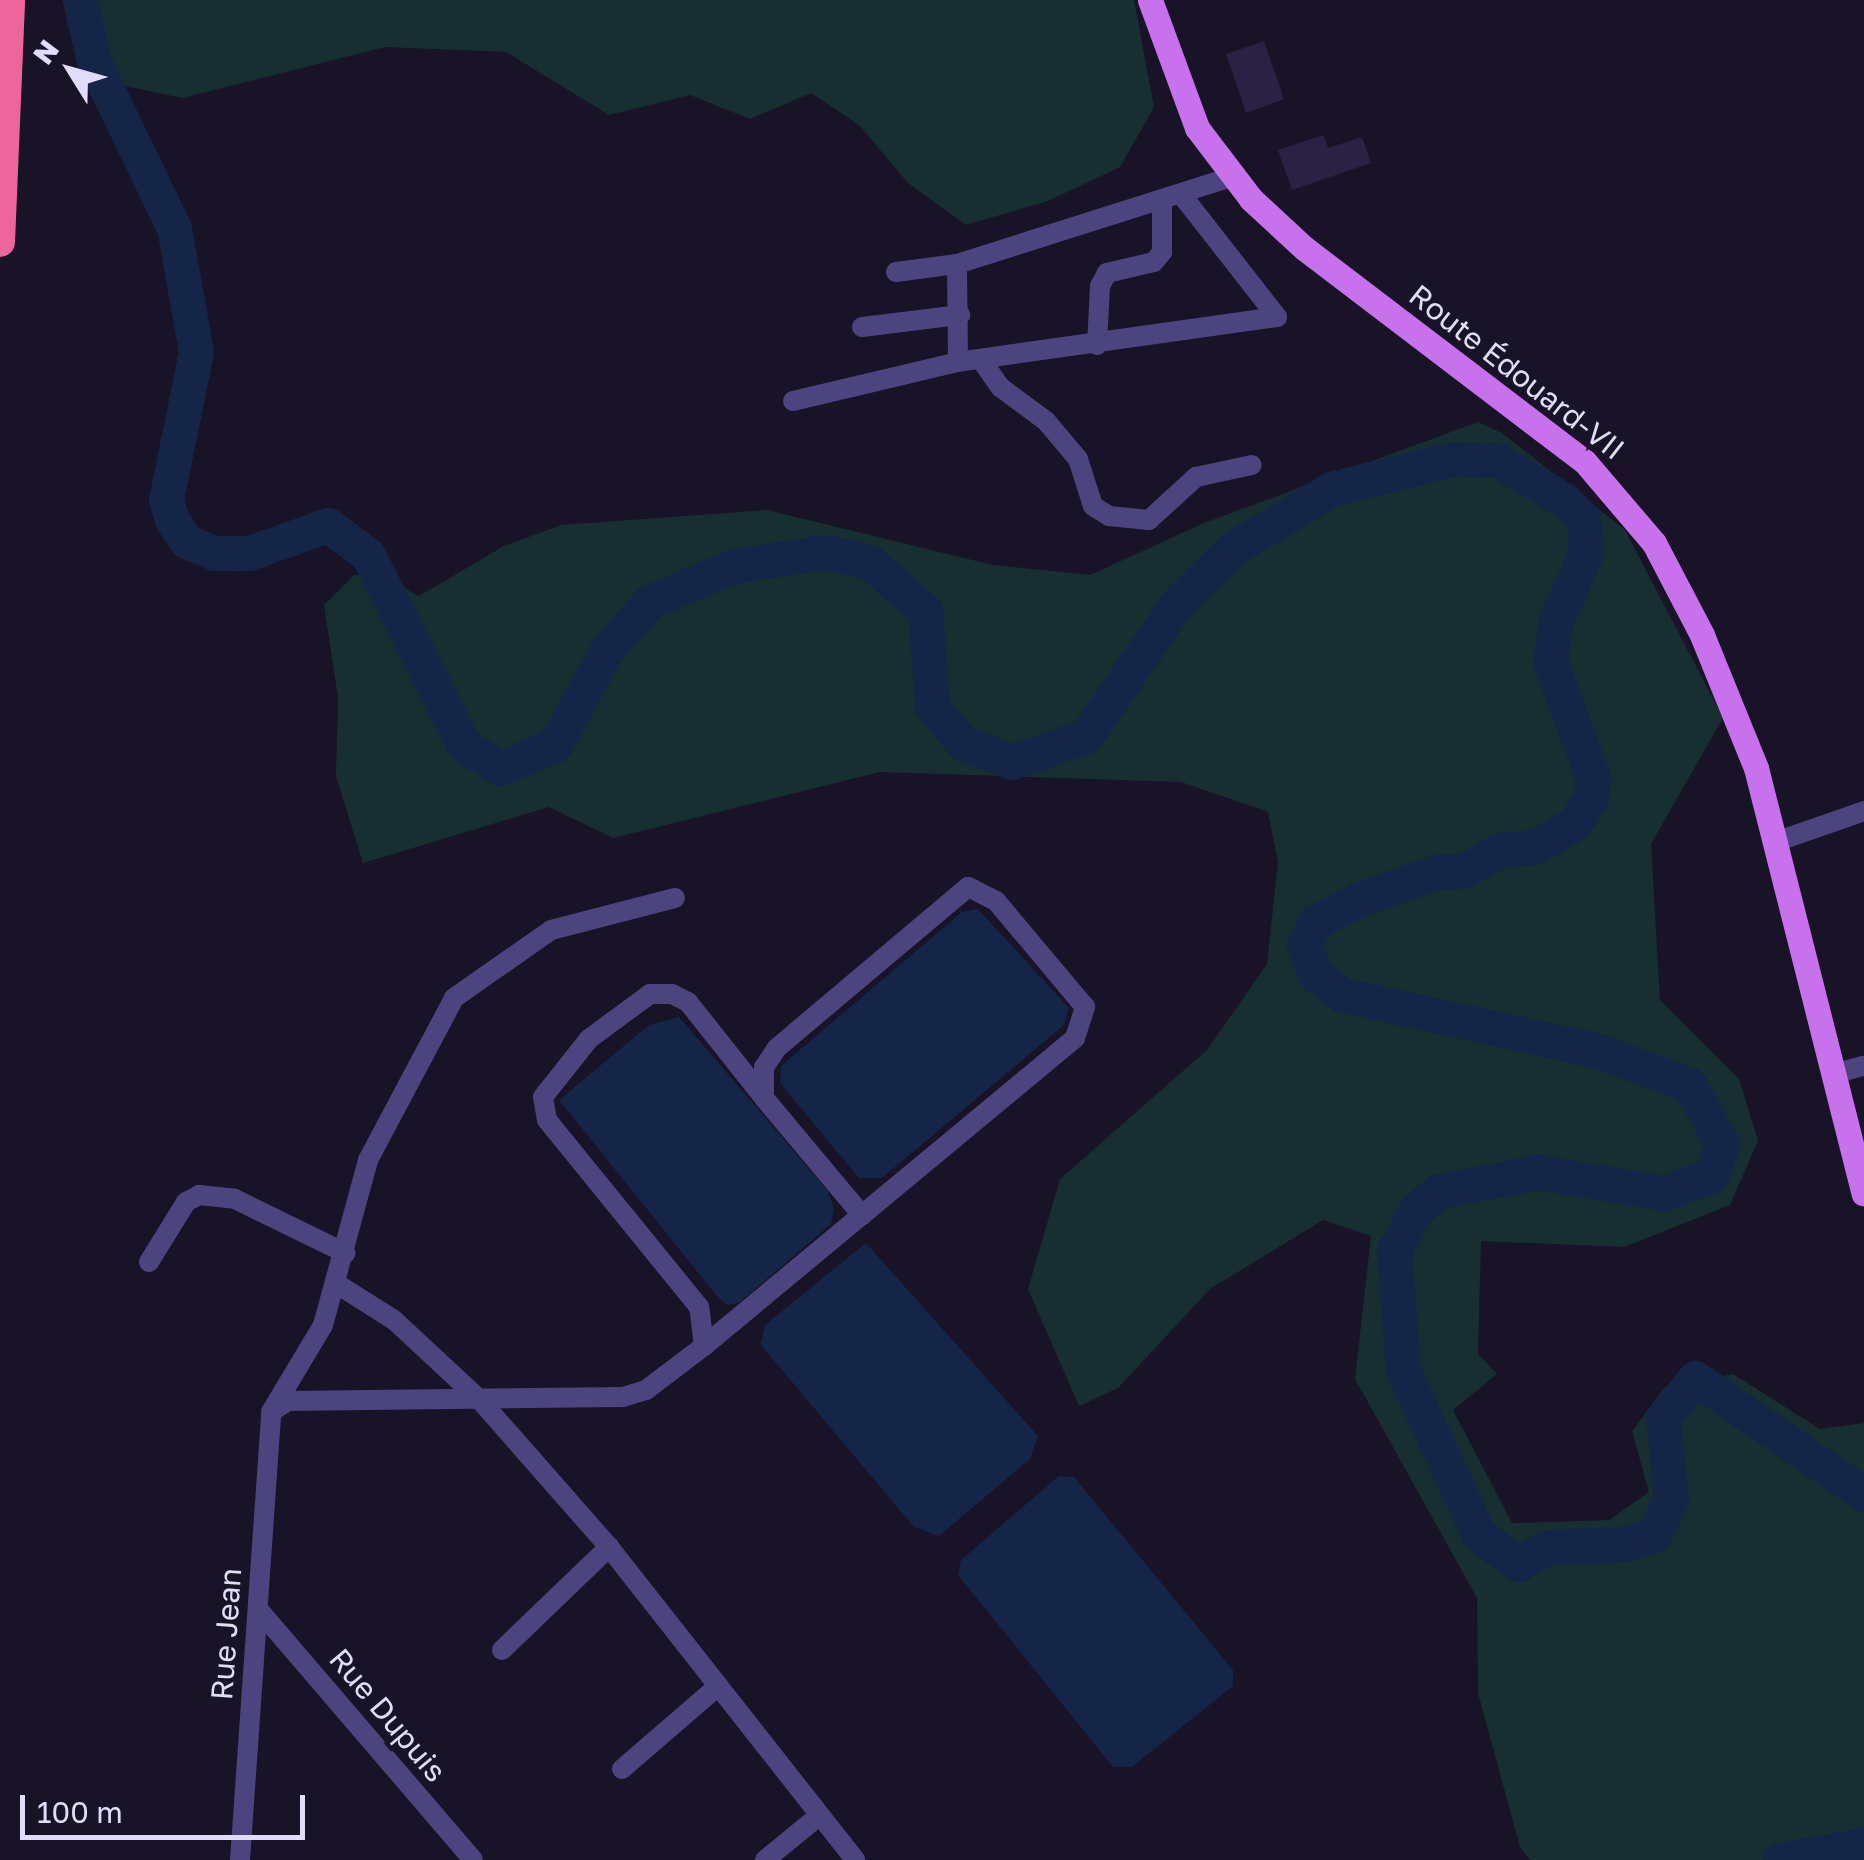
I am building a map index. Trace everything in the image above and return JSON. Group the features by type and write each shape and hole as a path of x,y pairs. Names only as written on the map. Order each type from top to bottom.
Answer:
{"highway":[{"path":"0,242 10,0"}],"main road":[{"name":"Route Édouard-VII","path":"1150,0 1183,100 1231,177 1304,248 1562,442 1623,499 1702,634 1778,841 1864,1194"}],"street":[{"path":"896,272 957,264 1231,177"},
{"path":"793,401 958,362 1278,317 1171,198"},
{"path":"1097,345 1100,286 1107,273 1138,268 1162,252 1171,198"},
{"path":"957,264 958,362"},
{"path":"862,328 960,316"},
{"path":"982,360 1000,388 1046,421 1078,459 1093,506 1108,516 1149,520 1196,477 1252,465"},
{"path":"1778,841 1864,811"},
{"path":"271,1412 288,1401 623,1397 646,1390 1075,1038 1085,1007 996,901 968,887 777,1048 764,1066 764,1098"},
{"path":"271,1412 323,1325 368,1160 454,998 551,930 675,898"},
{"path":"704,1346 699,1307 547,1120 543,1097 589,1039 650,994 672,994 688,1002 862,1215"},
{"path":"1837,1073 1864,1066"},
{"path":"149,1262 186,1202 199,1194 235,1199 345,1252"},
{"path":"337,1284 394,1320 479,1399 609,1547 855,1860"},
{"name":"Rue Jean","path":"240,1860 271,1412"},
{"path":"502,1650 609,1547"},
{"name":"Rue Dupuis","path":"258,1609 473,1860"},
{"path":"622,1770 718,1686"},
{"path":"765,1860 820,1815"}],"green space":[{"path":"74,0 1134,0 1154,107 1120,167 1048,201 966,225 908,183 859,125 811,93 750,119 690,95 609,115 506,52 385,47 182,98 120,85"},
{"path":"1478,422 1502,433 1625,530 1723,718 1651,844 1660,1000 1739,1079 1758,1141 1730,1205 1624,1247 1481,1241 1478,1354 1497,1374 1453,1410 1512,1523 1609,1520 1649,1492 1632,1431 1665,1387 1733,1374 1820,1429 1864,1423 1864,1860 1530,1860 1520,1847 1478,1693 1477,1598 1355,1379 1371,1236 1323,1220 1210,1289 1118,1388 1079,1406 1028,1289 1060,1179 1207,1050 1267,964 1278,862 1268,812 1181,782 880,772 613,838 549,807 363,863 336,776 338,697 324,605 354,575 382,576 419,596 504,546 561,525 767,510 993,565 1090,575 1204,523"}],"water":[{"path":"978,909 1069,1008 1064,1025 882,1178 859,1178 780,1083 782,1065 962,912"},
{"path":"679,1017 828,1191 834,1209 831,1224 739,1303 727,1305 717,1296 559,1100 649,1025"},
{"path":"866,1243 1038,1436 1030,1459 939,1536 914,1527 761,1345 765,1325"},
{"path":"1059,1476 1074,1477 1233,1670 1233,1686 1132,1767 1113,1767 958,1575 961,1560"}],"building":[{"path":"1264,41 1284,99 1246,113 1226,54"},
{"path":"1323,135 1328,148 1362,137 1371,163 1292,190 1278,150"}],"waterway":[{"path":"80,0 94,62 174,228 196,352 166,500 172,520 186,541 214,553 249,553 328,525 368,555 464,745 500,768 555,745 607,650 649,602 733,566 825,552 868,561 925,610 932,707 962,742 1012,762 1086,736 1179,601 1232,549 1331,489 1452,459 1497,460 1564,500 1584,520 1586,553 1556,620 1550,661 1593,778 1591,799 1574,824 1535,847 1500,850 1463,871 1436,872 1358,900 1315,922 1304,946 1316,975 1343,995 1599,1051 1690,1085 1722,1144 1712,1175 1664,1193 1538,1172 1439,1191 1417,1209 1394,1251 1403,1370 1479,1535 1518,1564 1548,1547 1624,1544 1654,1534 1671,1499 1663,1417 1695,1378 1864,1494"},
{"path":"1780,1860 1864,1845"}]}
